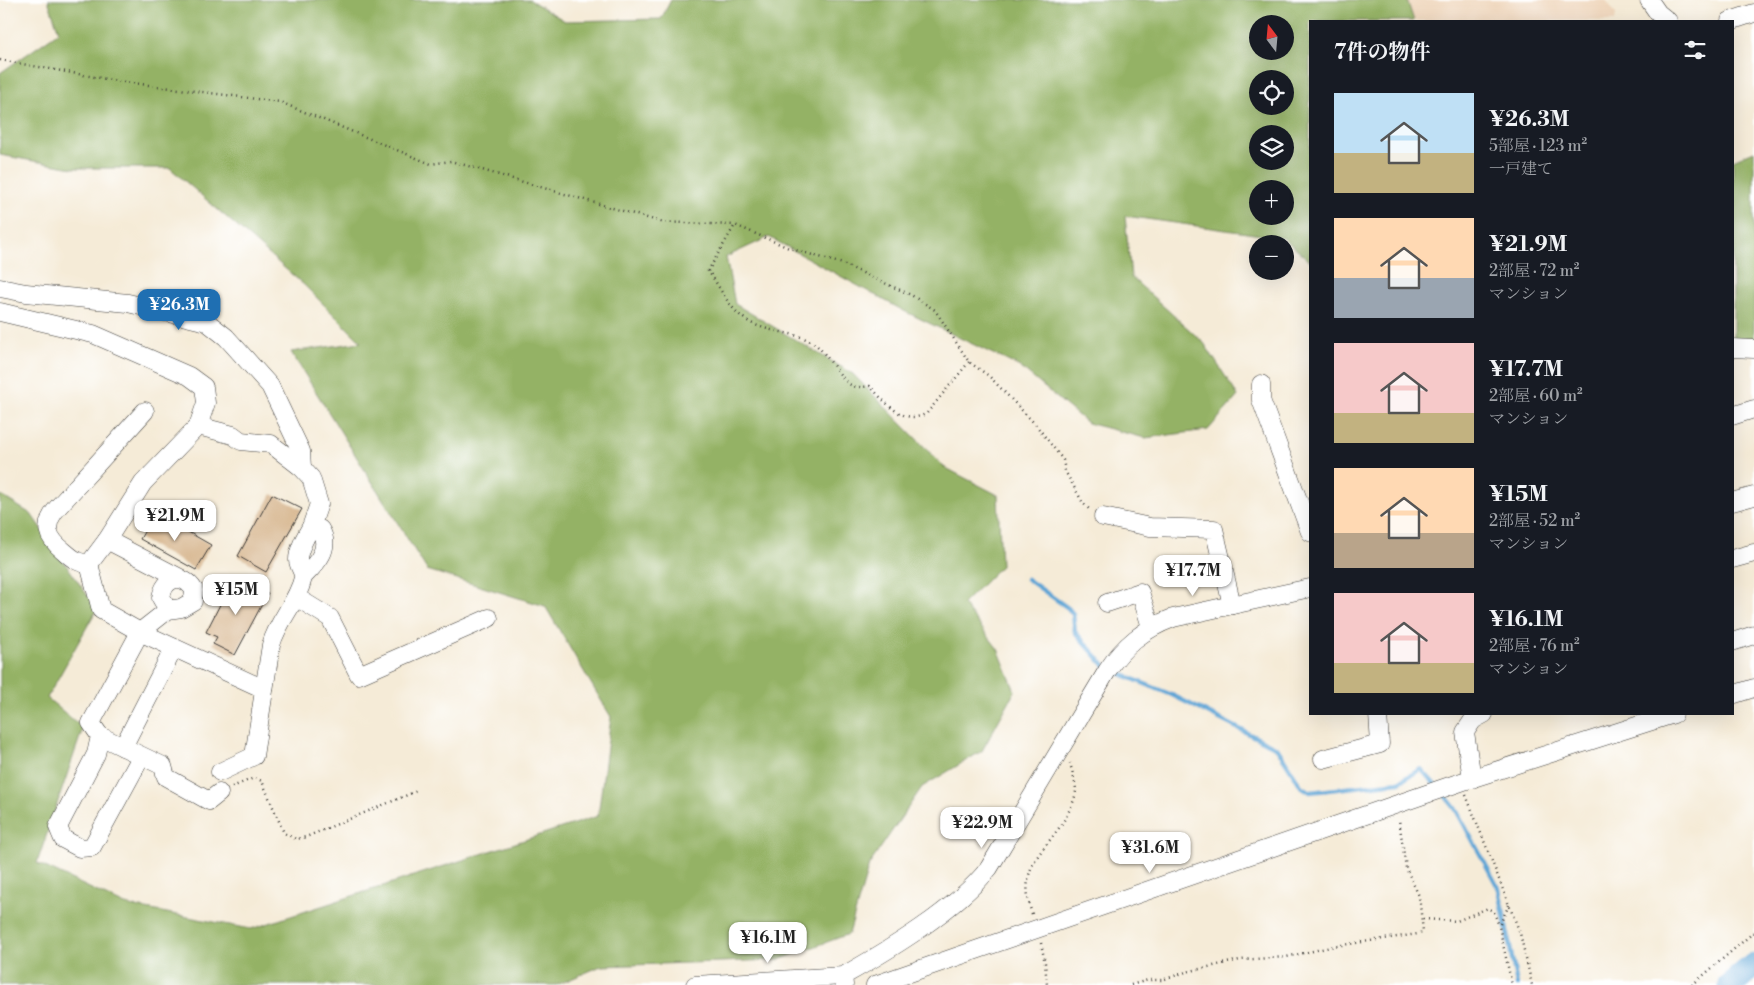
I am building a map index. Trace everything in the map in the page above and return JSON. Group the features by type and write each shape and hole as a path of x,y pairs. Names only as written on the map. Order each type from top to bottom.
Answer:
{"street":[{"path":"1649,0 1658,13 1667,20"},
{"path":"1733,20 1754,13"},
{"path":"0,288 26,293 128,303 207,322 226,337 270,386 301,451 302,468"},
{"path":"0,312 93,334 189,376 204,388 206,403 198,426 143,483 131,499 107,540 89,564"},
{"path":"1734,348 1754,349"},
{"path":"1261,384 1261,400 1309,529"},
{"path":"1734,415 1754,409"},
{"path":"89,564 79,564 54,543 49,534 50,519 59,506 145,411"},
{"path":"198,426 233,435 240,441 271,444 302,468 311,478 319,504 298,560 304,576 296,597 275,629 254,756 220,772"},
{"path":"1734,501 1754,496"},
{"path":"1103,517 1150,527 1214,529 1232,605"},
{"path":"107,540 180,578 192,586 195,596 188,605 168,610 140,632 91,723 100,736 163,766 166,778 209,801 219,793"},
{"path":"1734,558 1754,552"},
{"path":"89,564 102,610 140,632 264,689"},
{"path":"168,610 161,598 164,586 168,581 180,578"},
{"path":"695,985 844,980 882,955 976,884 989,868 1066,742 1108,668 1126,645 1152,626 1173,618 1309,588"},
{"path":"1107,603 1140,592 1152,626"},
{"path":"296,597 330,618 359,675 489,618"},
{"path":"1734,641 1754,635"},
{"path":"123,747 174,648"},
{"path":"1734,694 1754,688"},
{"path":"1323,759 1380,744 1378,715"},
{"path":"1466,781 1465,732 1473,720 1482,715"},
{"path":"875,985 1439,790 1671,715"},
{"path":"100,736 96,754 58,827 63,839 80,848 92,847 141,757"}],"path":[{"path":"0,60 117,80 280,102 431,164 451,161 661,222 735,225 789,248 843,264 911,296 935,310 969,362 989,376 1036,425 1063,460 1066,471 1084,502 1091,511 1103,517"},
{"path":"735,225 708,271 720,292 742,317 760,327 803,337 815,344 829,358 849,385 870,386 893,410 909,416 920,417 927,413 969,362"},
{"path":"1047,985 1045,963 1026,896 1026,886 1033,862 1063,823 1073,803 1076,790 1066,742"},
{"path":"219,793 246,780 254,778 262,781 284,833 296,839 306,837 417,791"},
{"path":"1466,781 1520,933 1532,985"},
{"path":"1131,985 1148,980 1162,980 1186,972 1240,960 1286,957 1335,946 1418,934 1423,931 1423,919 1417,888 1406,868 1397,805"},
{"path":"1499,926 1509,904"},
{"path":"1423,919 1457,921 1488,908 1494,912 1499,926 1512,985"},
{"path":"1692,985 1754,932"}],"shaded area":[{"path":"1407,0 1606,0 1616,14 1615,20 1414,20"}],"green space":[{"path":"48,0 530,0 565,21 661,19 671,0 1407,0 1414,20 1309,20 1309,260 1294,247 1294,235 1261,235 1125,216 1131,277 1204,343 1238,396 1208,430 1145,438 1087,423 1020,367 904,311 769,237 726,257 735,304 853,374 944,467 998,495 1001,566 963,604 998,649 1015,691 982,751 922,787 869,865 849,934 778,960 601,966 557,985 0,985 0,495 31,514 97,609 47,698 83,728 37,863 125,905 251,929 598,816 611,717 545,606 427,570 291,352 361,342 304,285 170,168 73,168 0,155 0,73 59,32"},
{"path":"1754,151 1754,340 1734,347 1734,160"}],"building":[{"path":"272,494 302,509 266,572 238,556"},
{"path":"155,513 211,545 196,570 140,539"},
{"path":"245,581 268,593 235,655 213,644 217,637 206,632 231,583 241,588"}],"waterway":[{"path":"1027,579 1068,608 1073,614 1075,632 1105,666"},
{"path":"1111,670 1172,695 1277,748 1301,786 1310,792 1399,782 1421,769 1436,786"},
{"path":"1443,793 1455,808 1499,889 1517,985"},
{"path":"1730,985 1754,965"}]}
